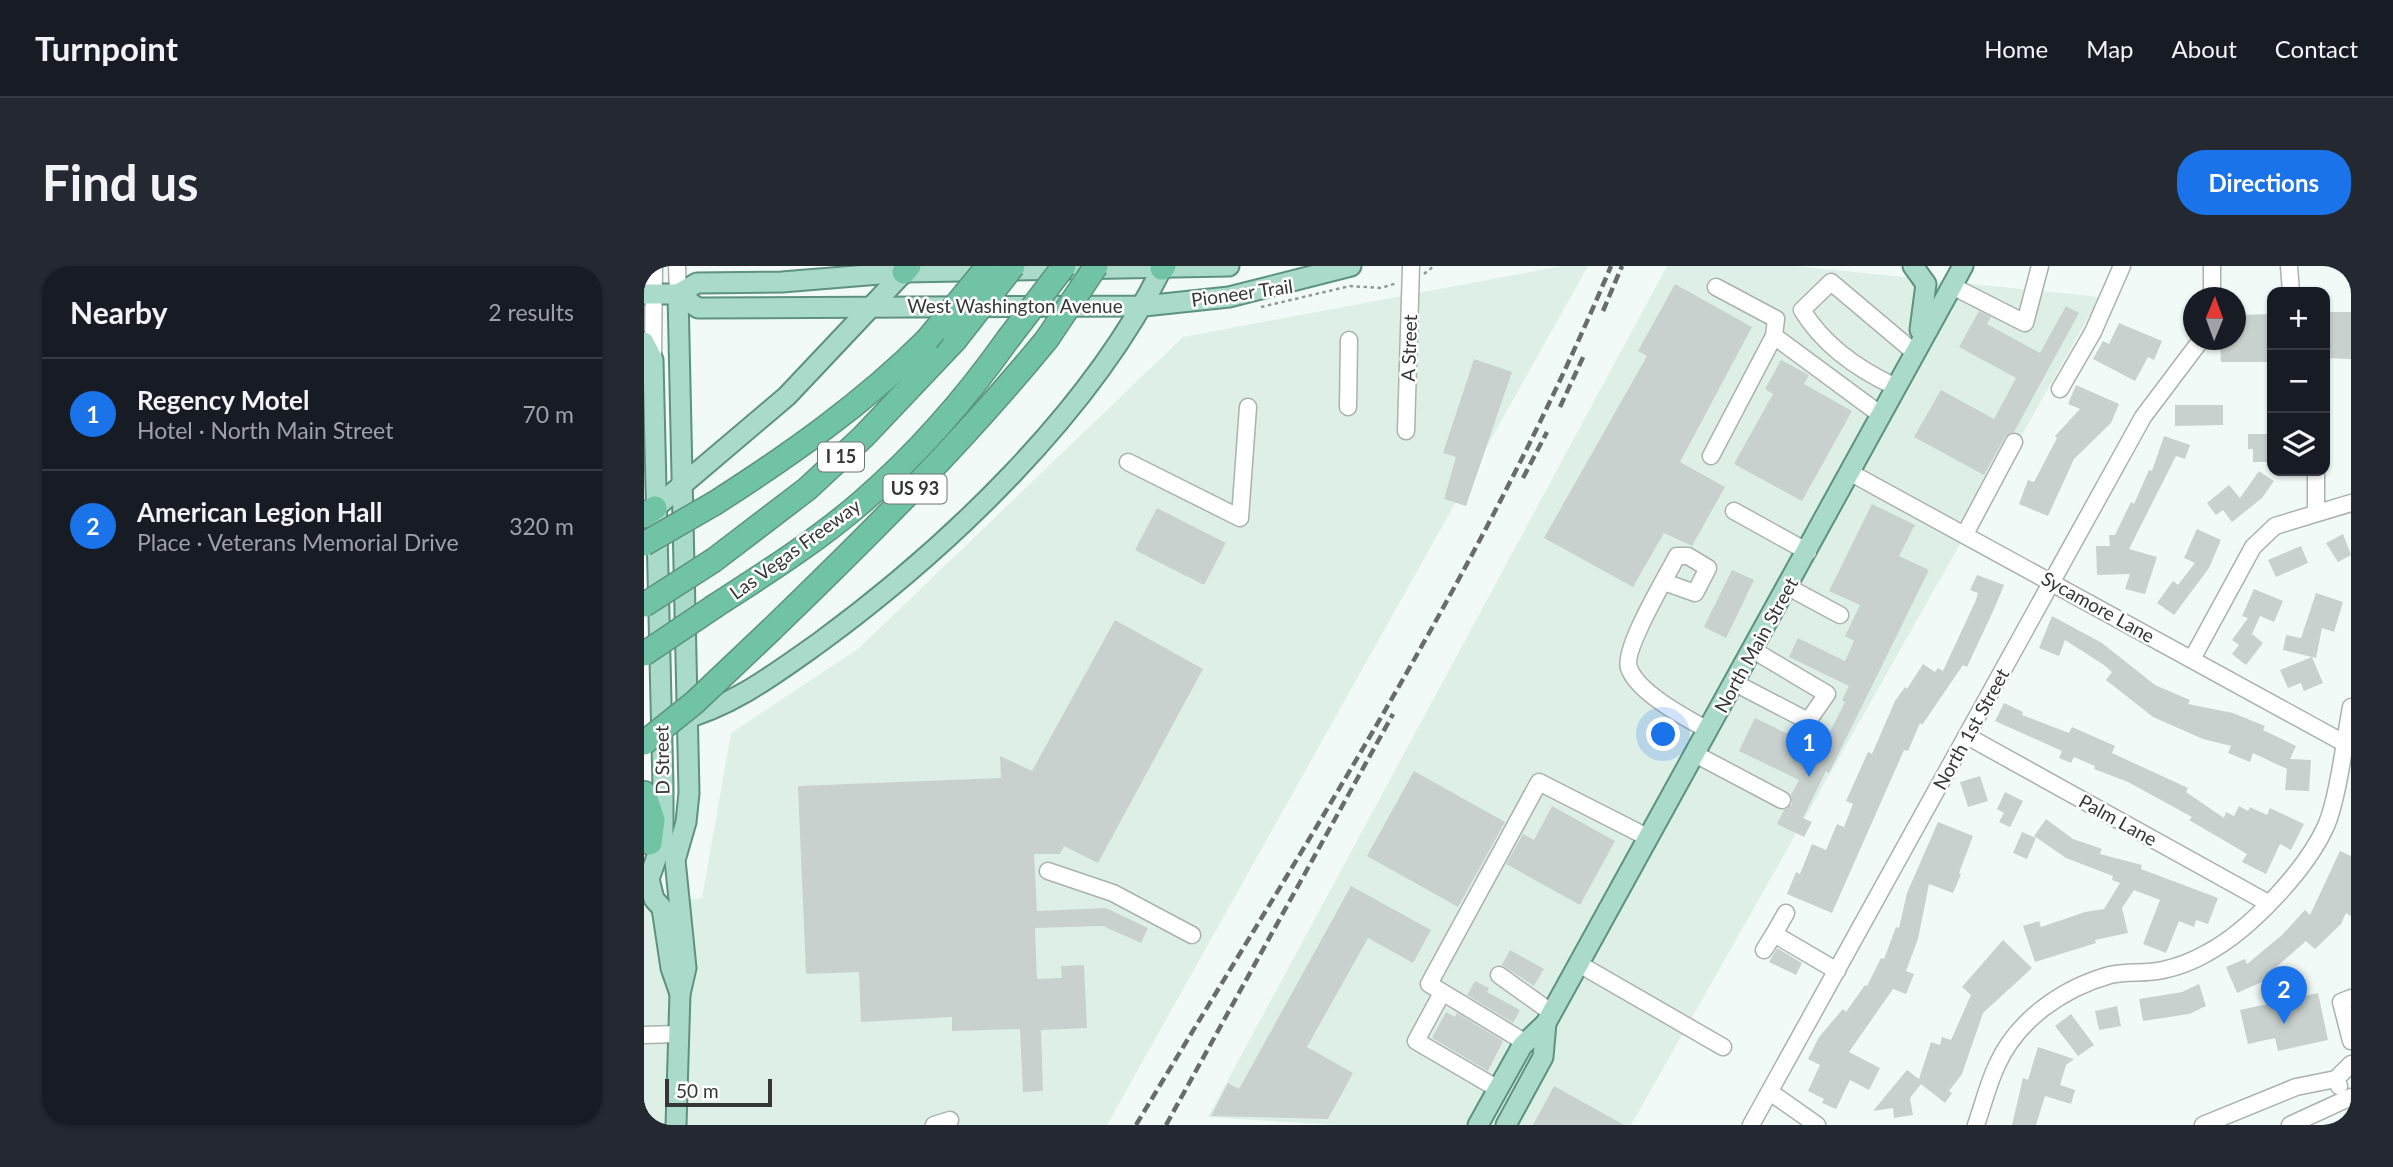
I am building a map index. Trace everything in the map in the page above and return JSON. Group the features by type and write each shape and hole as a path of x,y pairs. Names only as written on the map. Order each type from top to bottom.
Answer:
{"highway":[{"path":"644,544 715,503 800,445 889,378 927,340 988,266"},
{"name":"Las Vegas Freeway","path":"644,605 714,560 807,489 863,437 955,340 1013,266"},
{"name":"Las Vegas Freeway","path":"644,654 796,554 864,500 971,391 1064,266"},
{"name":"US 93","path":"644,743 702,696 904,502 990,409 1048,339 1096,266"},
{"path":"647,849 653,820 654,794"}],"main road":[{"name":"West Washington Avenue","path":"649,294 678,294 697,283 782,282 906,269 1229,266"},
{"name":"West Washington Avenue","path":"678,294 698,307 1144,306 1229,297 1351,266"},
{"path":"1913,266 1924,278 1926,295 1914,352"},
{"name":"North Main Street","path":"1478,1125 1525,1043 1549,1018 1808,552 1914,352 1963,266"},
{"path":"653,729 687,719 735,699 863,610 921,562 998,487 1079,396 1124,338 1144,306 1163,267"},
{"path":"649,512 683,487 787,396 906,269"},
{"name":"D Street","path":"676,1125 677,1034 680,994 686,968 675,866 688,807 678,294"},
{"path":"644,342 653,360"},
{"name":"D Street","path":"653,360 649,512 654,794 663,839 647,887 662,908 671,968 680,994"},
{"path":"647,887 669,864 678,847"},
{"name":"North Main Street","path":"1506,1125 1543,1058 1549,1018"}],"street":[{"name":"D Street","path":"653,360 649,294 654,266"},
{"name":"D Street","path":"677,266 678,294"},
{"path":"1952,286 2025,323 2040,266"},
{"path":"2060,389 2093,332 2122,266"},
{"path":"2212,266 2213,287"},
{"path":"2290,266 2291,287"},
{"name":"A Street","path":"1406,431 1411,272"},
{"path":"1896,387 1860,370 1812,327 1802,310 1831,282 1914,352"},
{"path":"1711,456 1774,336 1776,319 1716,286"},
{"path":"1774,336 1881,415"},
{"path":"1348,407 1349,340"},
{"name":"North 1st Street","path":"1751,1125 2143,417 2193,350"},
{"path":"1128,461 1240,518 1248,407"},
{"path":"1965,534 2014,442"},
{"name":"Sycamore Lane","path":"1851,473 2344,743"},
{"path":"2316,476 2316,511"},
{"path":"2192,659 2253,547 2275,526 2316,511 2351,503"},
{"path":"1734,511 1808,552"},
{"path":"1664,582 1630,651 1628,666 1636,681 1678,713 1708,730"},
{"path":"1788,587 1840,615"},
{"path":"1735,683 1808,721 1827,694 1753,650"},
{"path":"1959,1125 1977,1121 1998,1063 2017,1035 2055,998 2111,975 2164,970 2207,953 2227,940 2269,903 2309,858 2327,824 2351,707"},
{"name":"Palm Lane","path":"1967,736 2269,903"},
{"path":"1695,754 1782,800"},
{"path":"1525,1043 1442,993 1429,982 1539,782 1649,838"},
{"path":"1048,871 1113,893 1192,934"},
{"path":"1764,950 1786,913"},
{"path":"1774,934 1837,971"},
{"path":"1579,964 1723,1047"},
{"path":"1499,975 1549,1018"},
{"path":"1442,993 1416,1041 1498,1090"},
{"path":"2350,1044 2341,1002 2351,999"},
{"path":"644,1035 677,1034"},
{"path":"2203,1125 2296,1087 2336,1079 2351,1064"},
{"path":"2290,1125 2348,1099 2336,1079"},
{"path":"1770,1092 1817,1125"}],"path":[{"name":"Pioneer Trail","path":"1260,307 1350,286 1381,288 1411,272 1429,273 1434,266"}],"shaded area":[{"path":"1562,266 1588,266 1107,1125 644,1125 644,907 702,898 731,733 858,649 1183,337"},
{"path":"1667,266 1795,266 2100,297 1631,1125 1335,1125 1208,1117"}],"building":[{"path":"1675,284 1752,327 1680,462 1725,487 1692,546 1664,533 1633,587 1544,538 1647,356 1638,351"},
{"path":"2066,306 2079,313 2014,432 2005,437 1984,475 1914,437 1941,390 1994,419 2016,378 1959,347 1979,311 1991,317 1987,324 2040,353"},
{"path":"2330,312 2351,312 2351,359 2330,358"},
{"path":"2267,314 2267,362 2221,362 2220,350 2246,350 2246,315"},
{"path":"2119,323 2162,341 2154,360 2148,357 2135,381 2093,359 2103,341 2109,344"},
{"path":"1474,359 1512,372 1466,506 1444,499 1456,457 1443,453"},
{"path":"1781,360 1809,375 1804,384 1852,411 1802,501 1734,464 1773,394 1765,389"},
{"path":"2076,385 2119,404 2111,423 2074,459 2048,516 2019,504 2028,480 2034,482 2057,438 2055,436 2080,409 2068,404"},
{"path":"2175,405 2223,405 2223,425 2175,426"},
{"path":"2248,434 2267,434 2267,462 2253,462 2253,449 2248,449"},
{"path":"2164,436 2190,445 2185,459 2176,456 2129,549 2157,557 2145,594 2125,589 2130,574 2097,575 2096,546 2110,546 2109,535 2115,535 2131,502 2134,504 2149,470 2152,471"},
{"path":"2259,471 2274,481 2262,498 2232,522 2223,510 2216,515 2207,503 2229,485 2240,498"},
{"path":"1872,504 1915,525 1899,556 1929,570 1829,773 1826,771 1803,818 1812,822 1804,837 1777,824 1784,810 1792,804 1791,795 1799,780 1739,751 1755,718 1821,750 1845,702 1842,700 1849,686 1789,657 1798,638 1845,661 1854,641 1845,636 1860,605 1829,591"},
{"path":"1157,508 1226,543 1204,585 1135,550"},
{"path":"2197,529 2221,540 2209,568 2174,615 2157,603 2173,581 2178,585 2195,563 2184,558"},
{"path":"2343,534 2351,555 2338,562 2326,543"},
{"path":"2301,546 2308,563 2276,577 2268,560"},
{"path":"1732,570 1754,580 1726,638 1704,627"},
{"path":"1977,575 2004,585 1995,607 1967,667 1963,665 1922,725 1920,723 1908,751 1904,750 1832,913 1787,894 1796,872 1800,874 1812,844 1826,850 1837,824 1844,827 1853,804 1846,801 1868,752 1872,754 1895,701 1905,687 1907,689 1923,664 1935,672 1938,668 1943,671 1976,600 1978,593 1970,590"},
{"path":"2254,589 2283,601 2274,622 2260,616 2252,634 2263,643 2246,665 2232,654 2239,645 2232,640 2248,618 2242,616"},
{"path":"2316,593 2343,602 2334,632 2322,628 2316,658 2283,650 2286,635 2301,638"},
{"path":"2052,616 2102,643 2155,685 2190,700 2188,704 2233,713 2265,726 2263,730 2296,746 2290,759 2311,760 2309,791 2285,790 2287,769 2253,753 2250,762 2228,753 2231,746 2203,739 2153,717 2106,680 2112,672 2104,665 2065,640 2059,656 2039,648"},
{"path":"1115,620 1203,669 1098,863 1064,846 1060,854 1034,854 1037,911 1106,908 1148,928 1141,943 1103,926 1035,928 1037,979 1062,978 1061,966 1084,965 1087,1028 1041,1030 1043,1091 1023,1092 1020,1029 952,1031 952,1017 861,1022 859,972 806,974 798,786 1001,778 1000,756 1032,771"},
{"path":"2312,657 2323,683 2304,691 2301,683 2288,688 2280,670"},
{"path":"2004,703 2023,712 2022,715 2069,733 2072,727 2115,746 2112,753 2188,788 2186,792 2224,818 2226,812 2234,816 2239,806 2248,811 2250,807 2267,815 2270,808 2304,824 2291,850 2280,844 2266,874 2242,862 2247,854 2189,820 2192,817 2128,782 2094,769 2095,766 2074,757 2071,763 2059,758 2062,751 1995,721"},
{"path":"1414,771 1505,822 1458,907 1367,856"},
{"path":"1980,776 1988,801 1968,807 1960,782"},
{"path":"2005,792 2023,801 2010,827 1999,822 2004,813 1997,809"},
{"path":"1552,806 1615,841 1580,905 1506,864 1523,834 1534,840"},
{"path":"2046,819 2073,839 2102,849 2100,854 2142,865 2141,869 2218,898 2208,924 2196,920 2194,927 2179,921 2166,953 2143,944 2160,900 2134,890 2122,908 2128,933 2095,940 2096,943 2035,962 2023,926 2039,921 2041,927 2085,912 2104,909 2120,883 2112,880 2113,876 2066,858 2034,836"},
{"path":"1938,822 1973,836 1959,873 1961,874 1953,893 1929,884 1918,939 1906,971 1914,974 1906,994 1893,989 1849,1052 1880,1068 1869,1090 1850,1080 1836,1109 1822,1103 1824,1099 1808,1091 1820,1065 1808,1059 1819,1037 1843,1009 1846,1012 1865,985 1867,986 1881,958 1884,959 1896,927 1899,928 1907,893"},
{"path":"2022,832 2036,838 2027,859 2013,853"},
{"path":"2340,851 2351,856 2351,916 2346,913 2341,924 2315,949 2306,941 2265,977 2266,980 2237,993 2226,967 2245,959 2247,964 2282,935 2305,910 2310,915"},
{"path":"1351,886 1431,930 1413,963 1368,938 1307,1047 1353,1073 1328,1119 1211,1116 1228,1083 1239,1089"},
{"path":"2003,940 2032,968 1983,1013 1962,1074 1949,1091 1952,1093 1945,1103 1921,1084 1910,1098 1913,1115 1894,1118 1893,1108 1873,1111 1907,1070 1919,1079 1931,1042 1940,1045 1942,1037 1951,1040 1971,995 1962,987"},
{"path":"1777,948 1802,963 1796,975 1769,962"},
{"path":"1510,950 1544,969 1534,986 1502,965"},
{"path":"1475,981 1489,988 1487,992 1520,1010 1513,1023 1467,995"},
{"path":"2199,984 2206,1006 2189,1014 2143,1021 2139,999 2182,992"},
{"path":"2318,993 2328,1040 2278,1051 2275,1038 2248,1044 2240,1010"},
{"path":"2117,1006 2121,1026 2099,1030 2095,1011"},
{"path":"1446,1012 1455,1017 1457,1013 1503,1041 1488,1071 1432,1038"},
{"path":"2071,1014 2094,1045 2078,1056 2055,1026"},
{"path":"2038,1047 2074,1059 2066,1065 2060,1085 2075,1090 2071,1104 2045,1096 2036,1125 2012,1125 2023,1078 2028,1080"},
{"path":"1554,1086 1624,1125 1533,1125"}],"railway":[{"path":"1136,1125 1327,810 1449,597 1561,378 1611,266"},
{"path":"1603,311 1622,266"},
{"path":"1560,407 1585,353"},
{"path":"1523,478 1547,432"},
{"path":"1166,1125 1393,714"}],"place":[{"name":"Regency Motel","path":"1809,777"},
{"name":"American Legion Hall","path":"2284,1024"}]}
